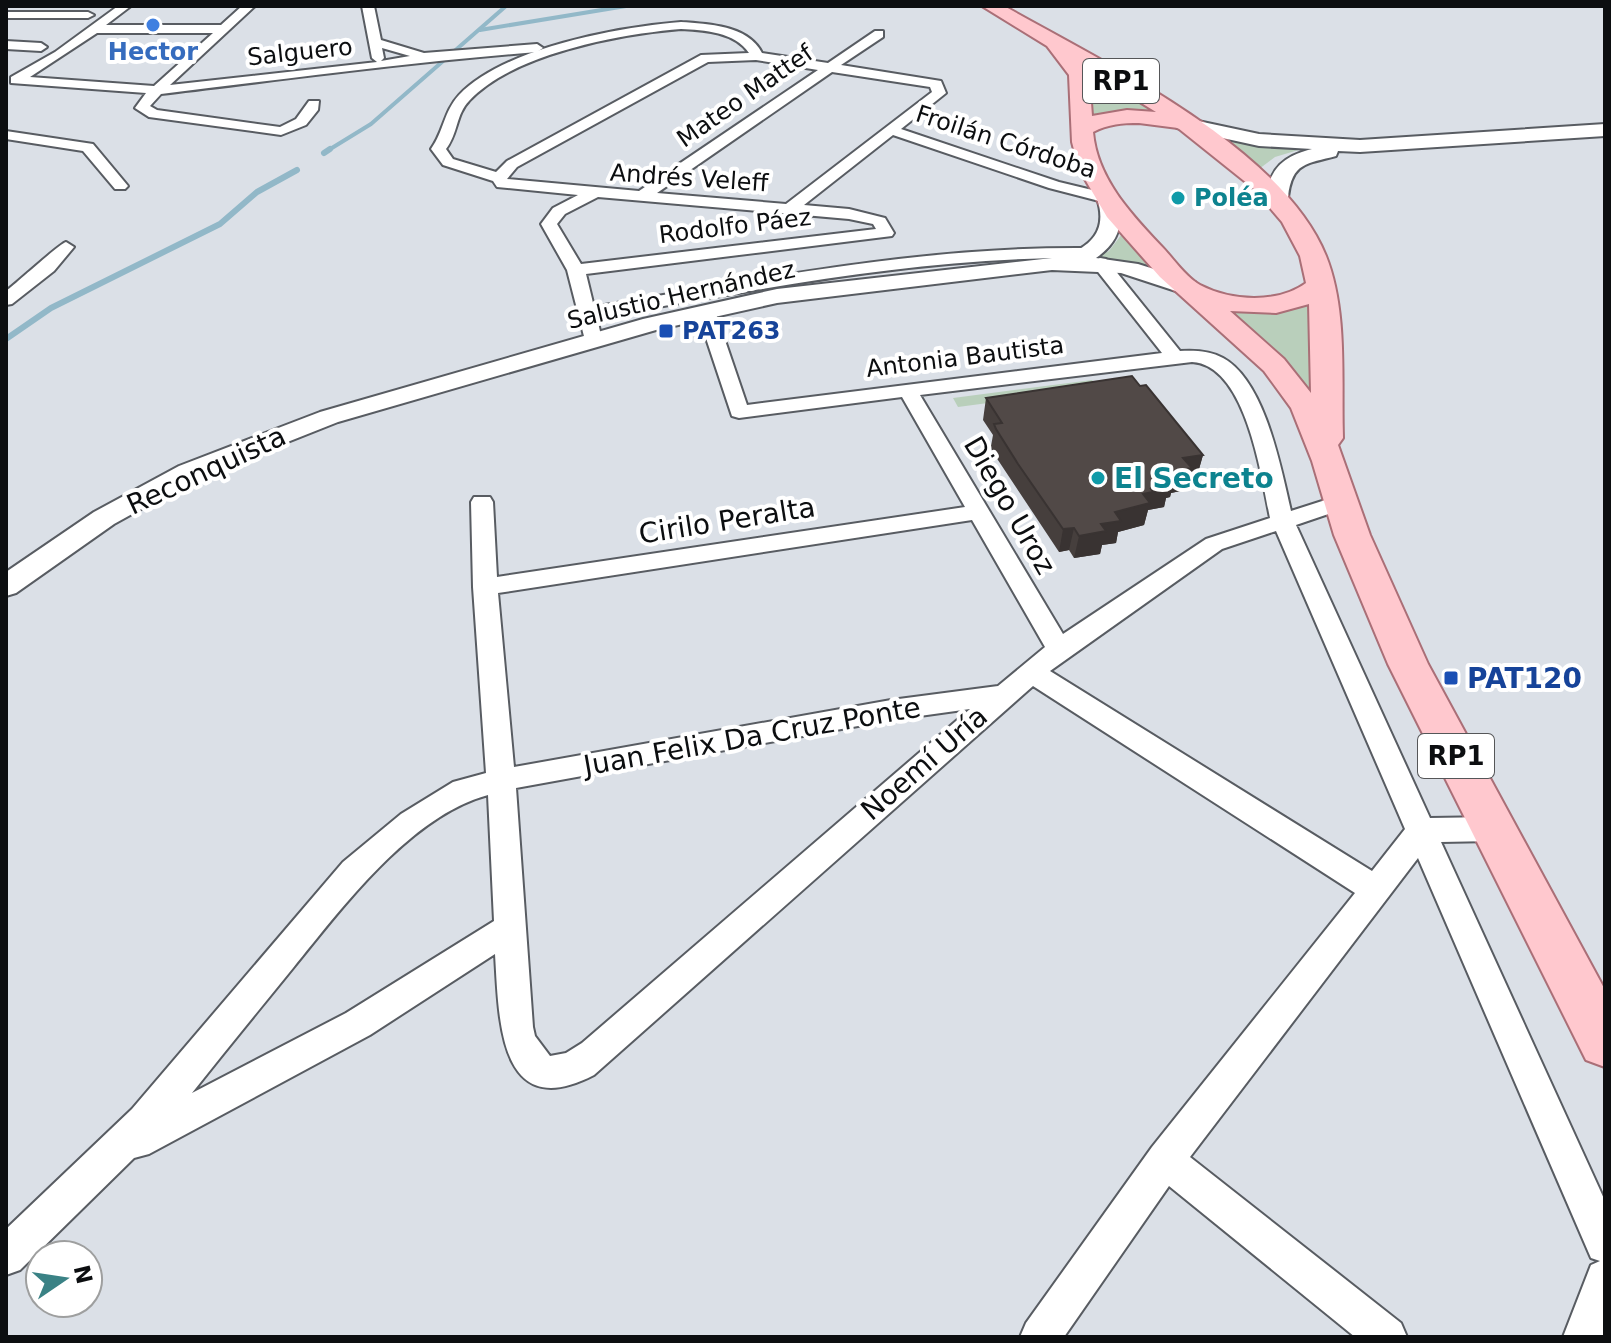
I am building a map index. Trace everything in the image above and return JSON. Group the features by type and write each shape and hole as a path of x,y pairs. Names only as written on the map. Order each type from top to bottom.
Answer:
{"main road":[{"name":"RP1","path":"991,6 1102,68 1184,124 1232,158 1277,197 1296,220 1309,245 1319,286 1328,461 1352,535 1408,664 1605,1042"},
{"name":"RP1","path":"1056,45 1082,81 1080,130 1091,169 1107,198 1139,241 1187,287 1221,300 1256,304 1289,302 1302,298 1319,286"},
{"name":"RP1","path":"1080,130 1093,122 1118,117 1148,117 1184,124"},
{"path":"1184,124 1283,143 1360,146 1605,130"},
{"path":"1277,197 1281,172 1295,161 1360,146"},
{"path":"1187,287 1258,349 1288,381 1306,407 1328,461"}],"street":[{"path":"6,17 74,26 99,6"},
{"path":"11,82 59,55 125,6"},
{"path":"249,6 146,100 142,108 154,114 267,131 297,126 307,119 314,104"},
{"path":"368,6 380,65"},
{"path":"6,17 88,15"},
{"path":"683,26 705,58"},
{"path":"593,340 576,270 537,214 500,181 448,162 438,149 451,132 454,112 482,82 587,38 683,26 730,33 754,48 756,56"},
{"path":"95,29 223,29"},
{"name":"Mateo Mattef","path":"639,198 879,34"},
{"name":"Salguero","path":"11,82 159,90 443,56 532,49 587,38"},
{"path":"375,42 414,53 443,56"},
{"path":"6,45 46,44 27,57 6,54"},
{"path":"500,181 512,164 705,58 756,56 936,84 939,93 789,209"},
{"path":"116,103 159,90"},
{"path":"6,94 53,98"},
{"name":"Froilán Córdoba","path":"891,130 1054,185 1107,198"},
{"path":"6,135 88,147 120,186"},
{"name":"Andrés Veleff","path":"500,181 592,194 849,214 883,227"},
{"path":"537,214 559,211 592,194"},
{"path":"1096,258 1112,227 1107,198"},
{"path":"883,227 907,265"},
{"name":"Rodolfo Páez","path":"576,270 883,227"},
{"path":"6,300 37,277 66,247"},
{"path":"586,314 711,290 1014,252 1096,258 1175,357"},
{"name":"Salustio Hernández","path":"422,388 593,340 777,296 1096,258 1187,287"},
{"name":"Antonia Bautista","path":"706,311 739,412 1175,357 1198,356 1218,362 1232,376 1255,417 1282,519"},
{"name":"Reconquista","path":"6,586 104,518 188,472 329,417 422,388"},
{"name":"Diego Uroz","path":"908,391 1059,649"},
{"path":"112,1154 358,1024 510,928 485,587 482,502"},
{"name":"Noemí Uría","path":"510,928 516,1027 520,1043 541,1072 558,1073 578,1066 1059,649 1214,544 1341,502"},
{"name":"Cirilo Peralta","path":"485,587 979,512"},
{"path":"1282,519 1605,1244"},
{"path":"1031,672 1376,890"},
{"name":"Juan Felix Da Cruz Ponte","path":"6,1256 145,1122 354,871 411,822 463,790 501,780 891,710 1004,694"},
{"path":"1422,830 1493,829"},
{"path":"1040,1337 1165,1160 1422,830"},
{"path":"1165,1160 1387,1337"},
{"path":"1583,1337 1605,1279"}],"green space":[{"path":"1075,58 1161,115 1118,112 1088,116"},
{"path":"1203,130 1305,148 1275,157 1259,169"},
{"path":"1122,234 1157,272 1095,258 1109,251"},
{"path":"1308,297 1315,406 1217,306"},
{"path":"1092,380 1099,388 958,407 953,398"}],"building":[{"name":"El Secreto","path":"1132,376 1140,386 1146,385 1203,455 1183,458 1192,468 1173,471 1176,475 1164,477 1170,485 1143,494 1150,503 1115,512 1121,521 1101,524 1106,531 1079,536 1074,528 1063,529 1018,464 996,429 994,424 1002,423 986,398"}],"waterway":[{"path":"327,151 371,124 506,6"},
{"path":"480,30 626,6"},
{"path":"6,339 51,308 220,224 257,192 297,170"}],"place":[{"name":"Hector","path":"153,25"},
{"name":"Poléa","path":"1178,198"},
{"name":"PAT263","path":"666,331"},
{"name":"El Secreto","path":"1098,478"},
{"name":"PAT120","path":"1451,678"}]}
